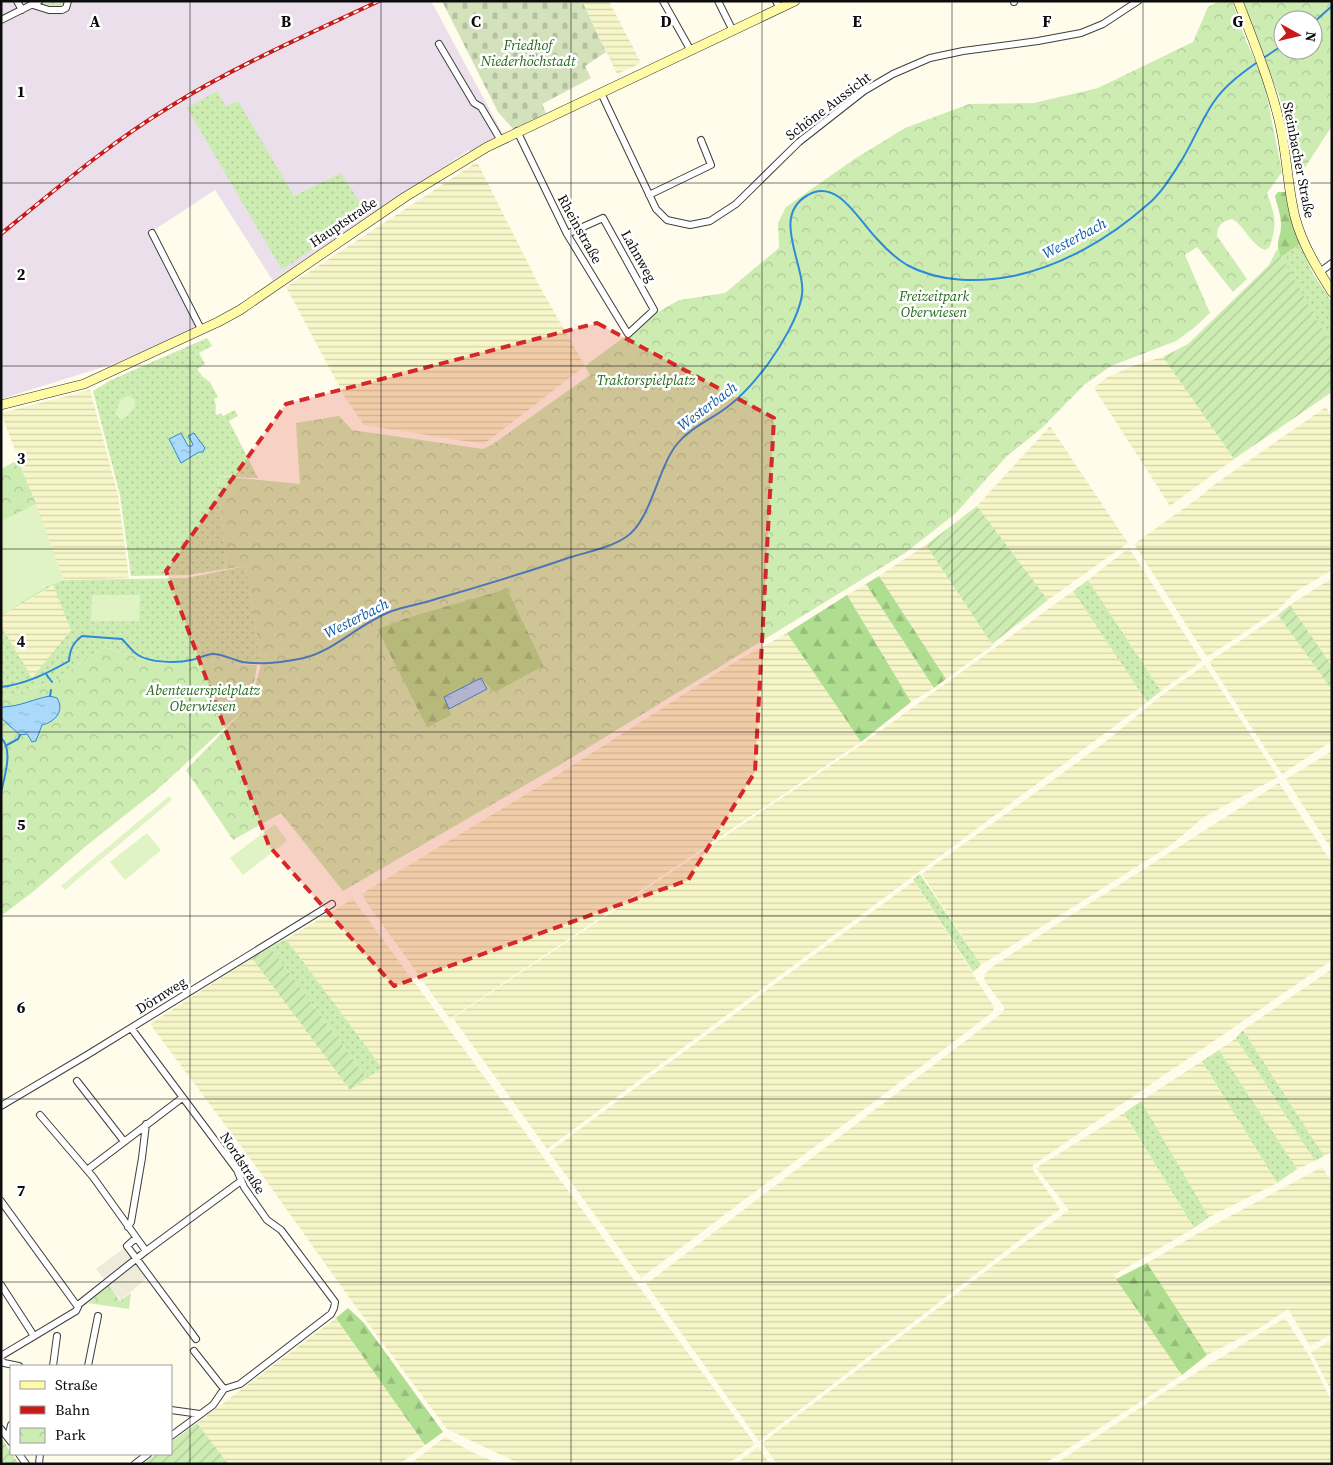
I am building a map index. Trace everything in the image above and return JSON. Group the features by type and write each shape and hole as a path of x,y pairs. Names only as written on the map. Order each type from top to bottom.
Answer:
{"street":[{"path":"17,1 22,10"},
{"path":"1,20 39,1"},
{"path":"33,5 49,10 62,10 66,8 68,1"},
{"path":"663,1 691,51"},
{"path":"718,1 733,31"},
{"name":"Hauptstraße","path":"1,405 84,384 234,314 405,197 500,140 733,31 778,5 796,1"},
{"name":"Schöne Aussicht","path":"601,93 656,209 667,220 690,225 710,221 736,204 799,142 864,91 894,74 930,58 963,50 1038,41 1081,33 1103,24 1138,1"},
{"name":"Steinbacher Straße","path":"1238,1 1263,66 1279,120 1295,218 1305,246 1332,292"},
{"path":"439,44 474,103 482,107 500,140"},
{"name":"Rheinstraße","path":"517,131 567,234 628,334"},
{"path":"649,195 711,166 701,140"},
{"name":"Lahnweg","path":"567,234 604,218 654,310 628,334"},
{"path":"152,233 201,329"},
{"path":"1320,272 1332,263"},
{"name":"Dörnweg","path":"1,1106 332,904"},
{"name":"Nordstraße","path":"131,1028 237,1170 241,1181 267,1220 281,1230 333,1299 334,1308 331,1314 244,1382 224,1390"},
{"path":"77,1081 123,1140"},
{"path":"86,1170 123,1140 182,1098"},
{"path":"40,1115 94,1177 146,1251"},
{"path":"128,1227 131,1222 141,1167 146,1124"},
{"path":"14,1365 4,1363 1,1358 77,1308 146,1251 241,1181"},
{"path":"1,1201 77,1308"},
{"path":"136,1238 127,1246 196,1339"},
{"path":"1,1285 34,1336"},
{"path":"88,1365 98,1316"},
{"path":"53,1365 57,1336"},
{"path":"172,1435 213,1405 224,1390 194,1350"},
{"path":"172,1410 200,1414"},
{"path":"1,1429 10,1440"},
{"path":"135,1464 147,1455"}],"highlighted area":[{"path":"597,323 774,418 755,772 688,880 394,986 269,846 166,571 286,404"}],"shaded area":[{"path":"1,1 431,1 504,136 471,154 469,150 273,281 215,190 154,230 203,325 116,363 1,399"},
{"path":"127,1246 149,1276 121,1300 96,1269"}],"green space":[{"path":"45,1 63,1 60,7 52,8 41,5"},
{"name":"Friedhof Niederhöchstadt","path":"442,1 582,1 606,52 585,66 591,78 542,104 546,113 513,129 498,112"},
{"path":"582,1 609,1 641,63 617,74"},
{"name":"Freizeitpark Oberwiesen","path":"1219,1 1232,1 1246,41 1263,77 1282,172 1267,193 1274,220 1274,233 1269,248 1265,250 1255,244 1237,222 1232,219 1225,221 1219,227 1217,236 1247,279 1233,292 1197,247 1185,255 1210,313 1176,341 1111,366 1084,385 1043,427 1007,456 955,514 905,553 558,766 343,891 281,813 233,840 186,770 247,707 158,789 1,916 1,698 58,680 79,663 105,647 152,662 188,663 229,659 229,665 257,665 251,703 261,664 246,566 226,569 218,476 300,484 296,423 339,416 352,430 483,449 493,444 590,375 585,366 658,312 679,300 725,293 779,248 778,223 786,207 853,160 905,128 969,104 1034,103 1098,88 1193,42 1208,7","holes":["507,589 544,666 494,693 481,678 444,697 452,715 427,728 377,629 406,618"]},
{"path":"1241,1 1332,1 1332,126 1302,172 1295,173 1280,98"},
{"path":"217,91 226,107 238,101 294,196 341,173 366,212 282,270 187,108"},
{"path":"477,162 540,287 585,366 484,444 364,425 345,397 286,287"},
{"path":"1278,192 1286,192 1300,244 1281,257 1278,244 1281,221 1275,196"},
{"path":"1300,244 1313,274 1332,302 1332,346 1281,257"},
{"path":"1277,249 1332,346 1332,392 1234,459 1163,357 1188,344 1269,265"},
{"path":"207,338 212,346 199,353 205,364 197,369 210,382 218,397 214,399 216,415 221,413 223,416 235,410 238,416 229,421 258,478 218,476 226,569 187,575 131,576 120,495 93,391 111,380"},
{"path":"1163,357 1234,459 1170,506 1094,388 1107,377 1138,364"},
{"path":"90,390 118,495 129,578 64,580 1,413"},
{"path":"128,396 135,401 134,408 121,420 115,414 121,399"},
{"path":"1326,407 1332,418 1332,570 1295,592 1279,609 1207,657 1134,544 1211,487"},
{"path":"1050,426 1128,543 1048,600 977,506"},
{"path":"18,460 36,504 1,522 1,469"},
{"path":"36,504 64,580 47,586 1,615 1,522"},
{"path":"977,506 1048,600 992,644 926,545"},
{"path":"926,545 993,645 946,679 879,576"},
{"path":"1129,548 1202,661 1161,691 1088,580"},
{"path":"246,566 261,664 229,665 229,659 188,663 152,662 105,647 79,663 58,680 1,698 1,626 32,678 71,630 53,585 1,616 47,586 64,580 187,578"},
{"path":"879,576 946,679 934,688 866,584"},
{"path":"1332,578 1332,666 1290,605"},
{"path":"1088,580 1161,691 1147,702 1073,591"},
{"path":"866,584 934,688 911,702 847,595"},
{"path":"54,585 71,630 32,679 1,626 1,616"},
{"path":"507,588 544,666 494,693 481,678 444,697 452,715 427,728 377,629 406,618"},
{"path":"1073,591 1147,702 547,1149 453,1018 861,745"},
{"path":"92,595 140,595 139,621 91,621"},
{"path":"847,595 911,702 861,742 787,633"},
{"path":"1290,605 1332,666 1332,690 1278,615"},
{"path":"1278,615 1332,690 1332,741 1282,774 1209,662"},
{"path":"787,633 861,742 450,1019 365,900 363,893 548,781 733,663"},
{"path":"1205,665 1278,777 1204,817 1171,845 981,965 922,874 1105,742 1161,696"},
{"path":"1332,751 1332,850 1286,779"},
{"path":"1279,783 1332,863 1332,960 1033,1165 1033,1170 1060,1209 759,1441 646,1284 1002,1013 1005,1008 984,980 985,974 992,967"},
{"path":"169,796 172,800 65,890 61,886"},
{"path":"275,824 287,841 243,875 230,858"},
{"path":"147,833 161,850 125,880 110,862"},
{"path":"920,874 981,965 973,972 913,879"},
{"path":"914,881 994,1007 993,1012 641,1278 549,1152"},
{"path":"353,899 755,1444 728,1464 520,1464 447,1429 150,1024 252,958 350,1090 381,1068 286,939"},
{"path":"286,939 382,1068 367,1078 270,947"},
{"path":"270,947 367,1078 350,1090 252,958"},
{"path":"1332,969 1332,1152 1324,1156 1243,1030"},
{"path":"1243,1030 1324,1156 1315,1161 1236,1038"},
{"path":"1236,1038 1315,1161 1297,1169 1219,1050"},
{"path":"1219,1050 1297,1169 1277,1183 1202,1061"},
{"path":"1202,1061 1277,1183 1209,1217 1141,1101"},
{"path":"1141,1101 1209,1217 1194,1228 1124,1113"},
{"path":"1124,1113 1194,1228 1114,1275 1182,1375 1044,1464 777,1464 762,1443 1069,1210 1036,1168"},
{"path":"1322,1167 1332,1182 1332,1334 1310,1346 1288,1309 1258,1329 1207,1355 1147,1263"},
{"path":"1147,1263 1207,1355 1182,1375 1116,1279"},
{"path":"109,1285 120,1301 131,1293 129,1309 88,1303"},
{"path":"348,1308 364,1323 443,1432 425,1445 336,1318"},
{"path":"336,1318 425,1445 400,1464 228,1464 197,1423"},
{"path":"1285,1318 1308,1354 1332,1402 1332,1464 1055,1464 1160,1395"},
{"path":"1332,1340 1332,1392 1311,1352"},
{"path":"197,1423 228,1464 143,1464 155,1455 172,1455 172,1441"},
{"path":"445,1437 470,1451 499,1464 410,1464"},
{"path":"1,1438 10,1451 10,1455 13,1455 19,1464 1,1464"},
{"path":"758,1447 770,1464 736,1464"}],"water":[{"path":"181,433 188,446 193,444 188,436 194,433 205,448 203,452 199,452 181,463 169,439"},
{"path":"481,678 487,689 449,709 444,697"},
{"path":"50,696 57,698 60,707 59,711 55,719 42,725 36,741 32,742 27,734 20,735 1,718 1,709 3,707"}],"waterway":[{"name":"Westerbach","path":"1323,14 1332,6"},
{"name":"Westerbach","path":"1262,59 1273,52"},
{"name":"Westerbach","path":"1,687 36,677 69,661 72,647 82,636 122,639 138,655 157,661 185,661 213,654 243,662 258,663 304,658 327,649 370,622 392,611 503,579 620,541 635,529 642,519 664,467 677,444 688,433 726,408 744,393 768,364 789,331 802,295 802,283 790,228 792,215 797,204 808,195 819,191 829,192 839,197 848,204 888,250 903,263 919,271 959,280 986,280 1031,271 1067,258 1085,249 1117,229 1152,201 1165,186 1180,163 1213,103 1234,80 1259,61"},
{"path":"46,674 52,682"},
{"path":"50,696 51,690"},
{"path":"7,745 18,739 20,735"},
{"name":"Westerbach","path":"1,738 5,743 8,756 1,793"}],"railway":[{"path":"1,234 105,150 171,106 247,63 379,1"}],"park label":[{"name":"Traktorspielplatz","path":"646,380"},
{"name":"Abenteuerspielplatz Oberwiesen","path":"203,698"}]}
